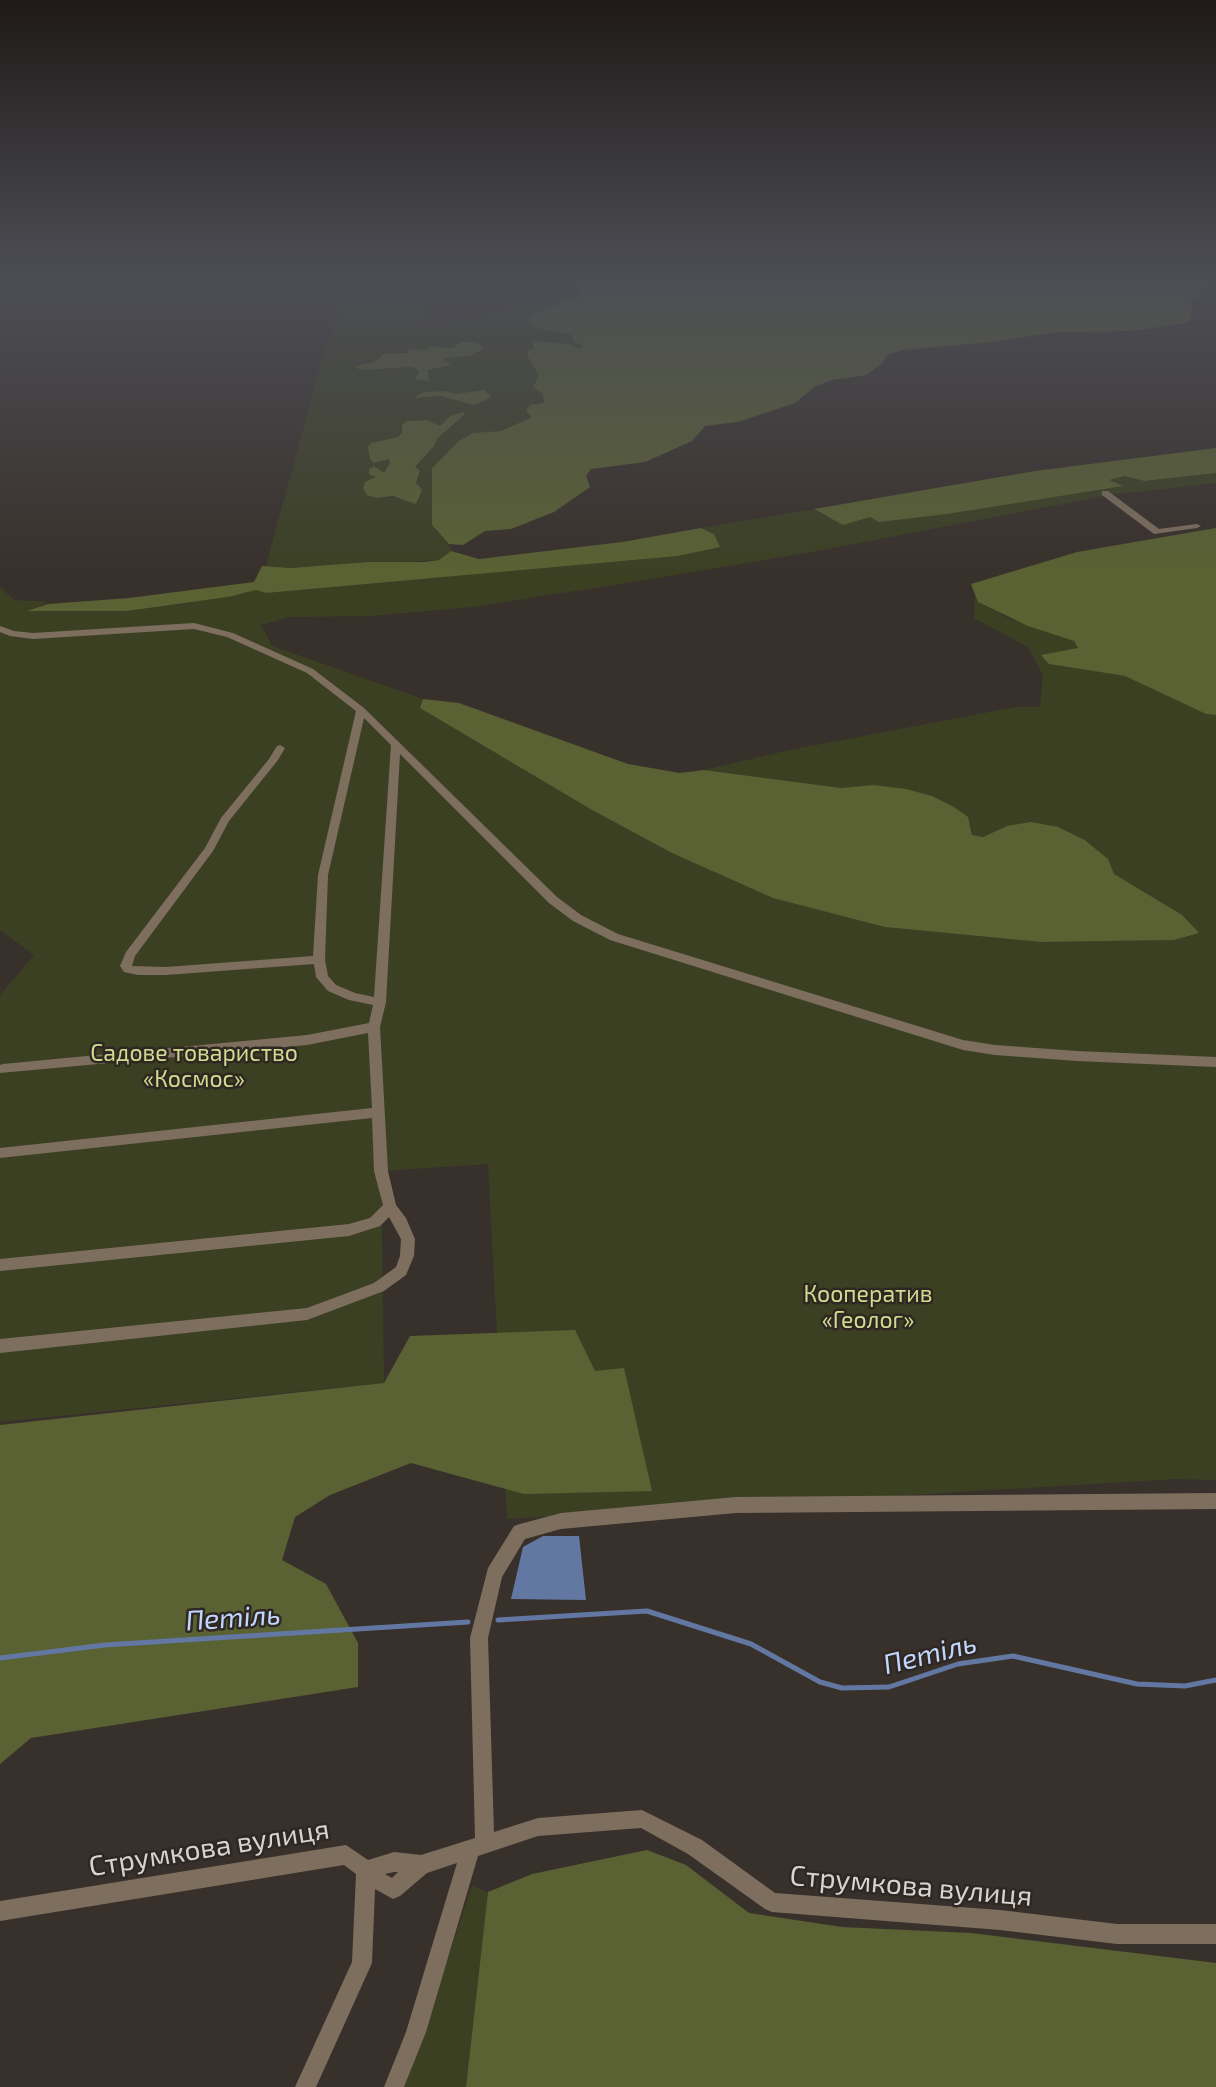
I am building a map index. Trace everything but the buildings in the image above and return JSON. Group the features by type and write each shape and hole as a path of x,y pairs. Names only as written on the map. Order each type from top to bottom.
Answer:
{"street":[{"path":"1105,493 1157,532 1197,526"},
{"path":"0,629 13,634 33,636 178,625 208,629 230,635 310,671 361,710 553,900 576,918 614,937 963,1045 1063,1055 1216,1062"},
{"path":"361,710 323,875 319,960 322,977 332,988 353,997 380,1002"},
{"path":"0,1346 307,1314 379,1287 401,1271 407,1256 408,1239 401,1222 390,1208 380,1171 374,1027 380,1002 396,743"},
{"path":"279,748 273,760 225,820 209,849 130,955 126,966 128,970 166,971 319,960"},
{"path":"3,1069 295,1041 374,1027"},
{"path":"0,1153 377,1112"},
{"path":"0,1265 349,1230 375,1222 390,1208"},
{"path":"394,2087 416,2032 478,1846 479,1638 494,1574 520,1532 561,1521 736,1505 1216,1501"},
{"name":"Струмкова вулиця","path":"0,1911 346,1855 393,1889 421,1865 538,1827 642,1819 695,1847 772,1902 1000,1920 1117,1934 1216,1934"},
{"path":"305,2087 362,1963 366,1872"}],"green space":[{"path":"317,379 540,379 544,403 532,417 501,431 473,433 459,441 432,468 432,525 449,544 451,551 439,560 265,569","holes":["465,415 437,439 415,468 419,476 416,483 399,498 377,498 365,483 375,480 389,468 389,459 374,463 370,459 379,441 398,437 407,421 427,420 440,426 448,419"]},
{"path":"537,379 836,379 814,387 795,403 738,422 705,426 692,441 645,462 591,469 586,476 590,487 554,512 511,529 485,531 463,545 449,544 432,525 432,468 459,441 473,433 501,431 532,417 526,411 530,405 544,403 543,394 533,387"},
{"path":"484,390 492,397 474,405 441,396 413,398 424,392 444,391 456,394"},
{"path":"464,412 465,414 437,439 415,467 420,471 416,483 422,490 416,504 393,496 377,498 367,495 363,488 365,482 376,477 369,474 369,469 374,466 384,473 390,463 389,459 374,463 370,459 368,447 371,443 398,437 402,432 402,425 407,421 427,420 440,426 450,416"},
{"path":"1216,448 1216,473 1144,481 1125,476 1109,480 1123,486 947,514 879,522 870,517 843,525 814,509 1035,471"},
{"path":"1216,473 1216,483 1109,495 817,551 652,579 472,607 371,616 289,617 261,625 272,646 423,699 420,708 592,810 672,853 885,927 1041,942 1174,940 1198,933 1114,874 1108,859 1086,840 1058,827 1007,826 983,837 972,835 971,825 873,785 841,788 704,770 790,750 1016,707 1040,707 1043,675 1028,647 974,618 975,593 978,602 1010,619 1074,641 1079,648 1049,664 1125,676 1206,714 1216,715 1216,1480 1176,1479 507,1519 488,1164 381,1171 384,1383 0,1422 0,995 34,955 0,930 0,587 14,600 48,602 29,611 128,611 228,597 256,590 266,593 678,556 719,547 714,534 701,528 814,509 826,517 870,517 879,522 1122,486 1108,480 1125,476 1144,481"},
{"path":"701,528 714,534 720,547 678,556 266,593 256,590 228,597 127,611 27,611 48,604 129,598 254,582 262,566 290,568 369,562 425,562 439,560 451,551 479,559 622,542"},
{"path":"1216,528 1216,715 1206,714 1125,676 1049,664 1041,655 1078,648 1074,641 1028,626 978,602 971,584 1077,552"},
{"path":"423,699 459,703 628,764 680,773 704,770 841,788 873,785 906,789 932,796 954,807 968,817 972,835 983,837 1007,826 1031,822 1058,827 1085,840 1108,859 1114,874 1182,915 1199,933 1174,940 1041,942 885,927 773,898 672,853 592,810 420,708"},
{"path":"575,1330 595,1371 624,1368 652,1491 524,1494 411,1463 330,1495 295,1517 282,1560 326,1584 358,1643 358,1687 31,1738 0,1764 0,1425 384,1383 410,1336"},
{"path":"647,1850 686,1865 749,1913 842,1927 971,1933 1216,1963 1216,2087 466,2087 488,1892 532,1874"},
{"path":"472,1886 488,1892 466,2087 405,2087"}],"water":[{"path":"543,1536 579,1536 586,1600 511,1599 523,1547"}],"waterway":[{"name":"Петіль","path":"498,1620 647,1611 751,1644 820,1682 842,1688 889,1687 958,1664 1013,1656 1137,1684 1185,1686 1216,1680"},
{"name":"Петіль","path":"0,1658 105,1645 468,1622"}],"park label":[{"name":"Садове товариство «Космос»","path":"194,1066"},
{"name":"Кооператив «Геолог»","path":"868,1307"}]}
